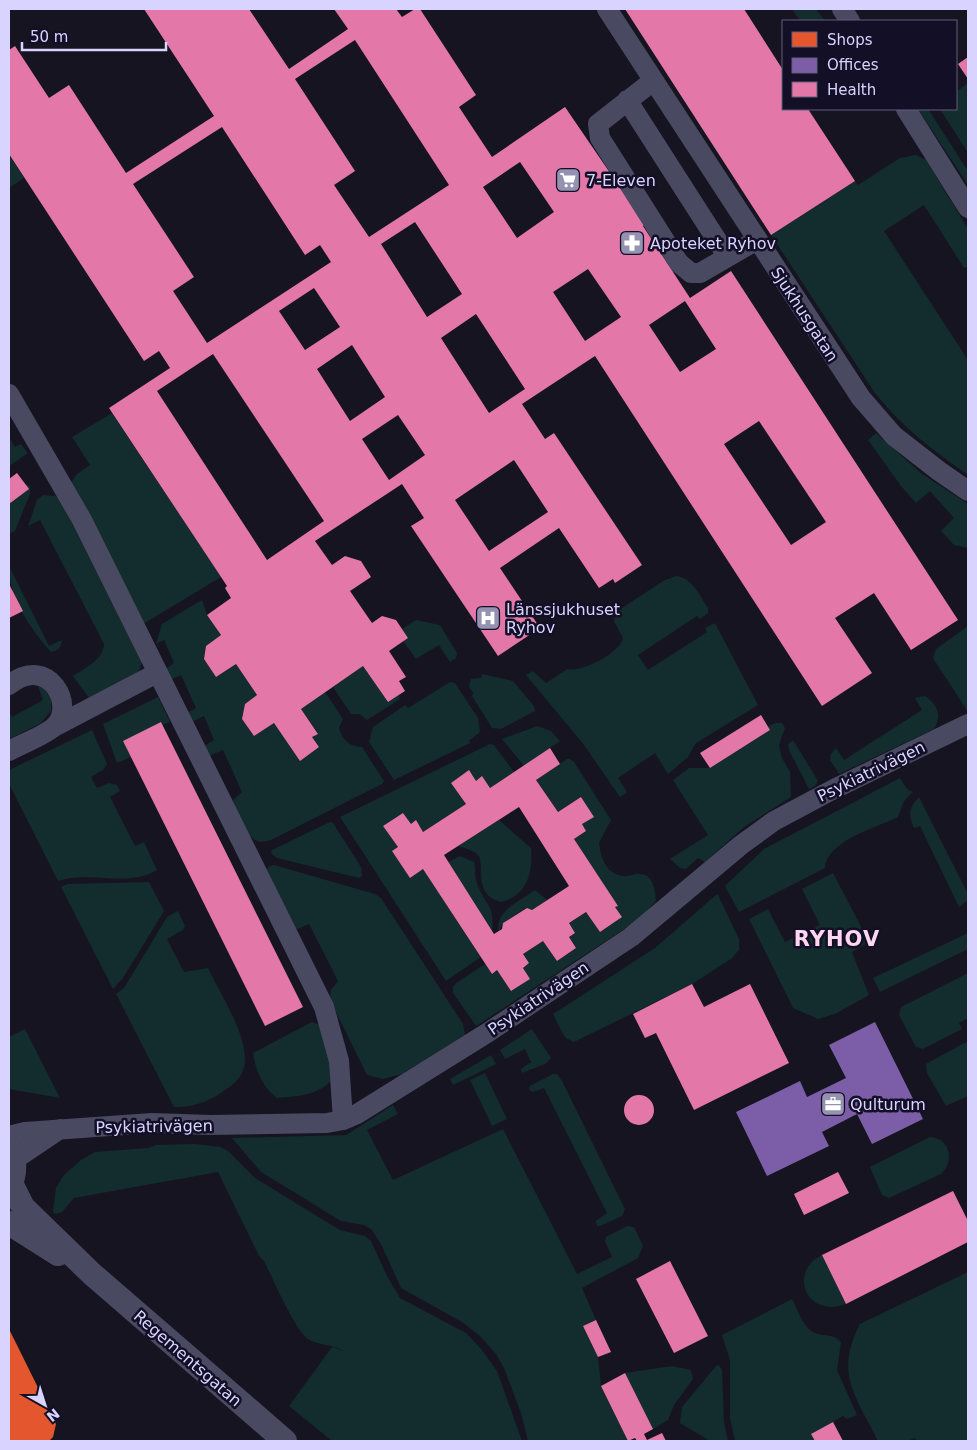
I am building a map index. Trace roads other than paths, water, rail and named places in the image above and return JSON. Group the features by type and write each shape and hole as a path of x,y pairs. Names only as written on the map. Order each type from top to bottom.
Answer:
{"street":[{"name":"Sjukhusgatan","path":"607,9 861,398 894,436 939,472 968,490"},
{"path":"842,9 849,20"},
{"path":"653,81 598,124 600,138 679,263 691,273 700,273 757,240"},
{"path":"627,100 727,256"},
{"path":"907,110 968,208"},
{"path":"9,394 82,520 324,1006 340,1062 343,1120"},
{"path":"9,751 157,673"},
{"path":"9,685 27,675 45,676 55,686 61,697 61,713 54,727"},
{"name":"Psykiatrivägen","path":"9,1136 25,1132 152,1123 210,1125 327,1123 343,1120 375,1105 631,937 741,845 774,821 834,789 968,724"},
{"name":"Psykiatrivägen","path":"11,1169 61,1129"},
{"name":"Regementsgatan","path":"11,1169 23,1207 92,1274 285,1441"},
{"name":"Regementsgatan","path":"9,1223 92,1274"}],"place":[{"name":"7-Eleven","path":"568,180"},
{"name":"Apoteket Ryhov","path":"632,243"},
{"name":"Länssjukhuset Ryhov","path":"488,618"},
{"name":"Qulturum","path":"833,1104"}],"district":[{"name":"RYHOV","path":"837,939"}]}
